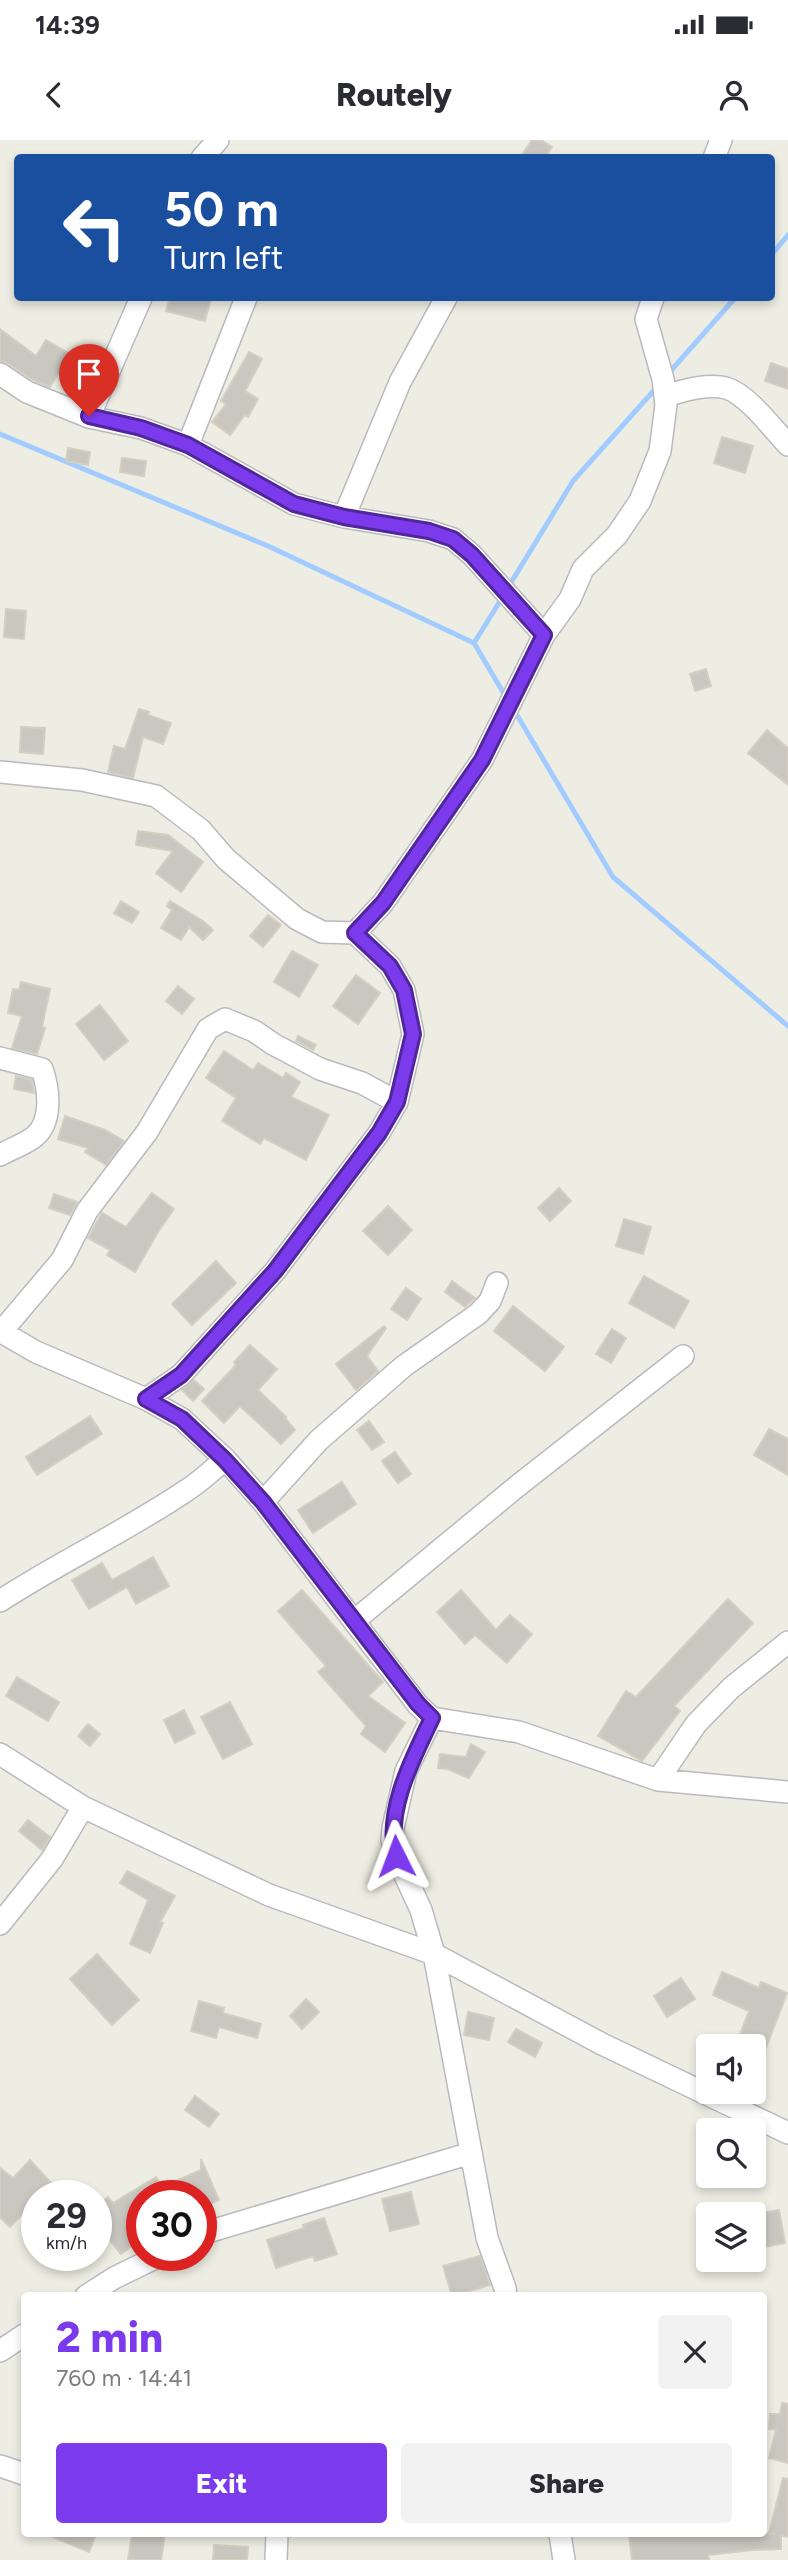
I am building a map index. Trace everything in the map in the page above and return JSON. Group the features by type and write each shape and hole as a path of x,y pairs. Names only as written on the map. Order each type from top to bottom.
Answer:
{"street":[{"path":"89,416 140,301"},
{"path":"188,445 245,301"},
{"path":"344,517 400,382 444,301"},
{"path":"355,933 383,903 482,760 544,635 570,599 583,569 617,535 640,501 660,451 666,405 663,379 646,319 652,301"},
{"path":"0,374 27,392 89,416 141,428 188,445 294,504 344,517 429,531 453,539 472,555 544,635"},
{"path":"665,396 695,388 726,388 745,400 788,445"},
{"path":"0,772 82,780 156,796 201,830 226,859 298,919 322,932 355,933 390,966 404,990 413,1034 397,1102 379,1133 275,1271 181,1375 146,1399"},
{"path":"397,1102 362,1083 320,1069 254,1031 225,1019 208,1029 147,1132 87,1211 62,1260 1,1331 36,1352 146,1399 182,1419 225,1460 263,1502 418,1704 432,1718 519,1732 658,1780 788,1792"},
{"path":"0,1058 42,1069 48,1087 47,1116 36,1136 0,1155"},
{"path":"263,1502 319,1440 404,1366 478,1314 490,1301 497,1283"},
{"path":"354,1621 514,1488 683,1356"},
{"path":"0,1601 41,1574 101,1542 188,1489 225,1460"},
{"path":"658,1780 696,1724 731,1688 788,1642"},
{"path":"432,1718 407,1771 392,1840 396,1856 421,1910 434,1954 487,2238 506,2292"},
{"path":"0,1754 83,1807 268,1895 434,1954 603,2043 788,2133"},
{"path":"0,1924 52,1859 83,1807"},
{"path":"217,2229 471,2153"},
{"path":"92,2292 128,2271"},
{"path":"0,2351 21,2337"},
{"path":"0,2466 21,2473"},
{"path":"276,2560 277,2537"},
{"path":"560,2537 564,2560"}],"building":[{"path":"532,140 541,140 552,147 548,154 523,154"},
{"path":"169,301 210,301 205,321 166,311"},
{"path":"0,329 36,356 46,340 70,354 50,387 0,361"},
{"path":"249,352 262,359 245,391 258,399 248,417 245,415 230,435 212,422 226,404 221,401"},
{"path":"771,363 788,369 788,389 765,381"},
{"path":"722,437 753,446 745,473 714,463"},
{"path":"68,448 90,452 88,465 66,461"},
{"path":"122,458 146,461 144,476 120,472"},
{"path":"6,609 26,611 24,639 4,637"},
{"path":"706,669 711,686 695,691 690,674"},
{"path":"139,709 171,723 163,744 143,737 133,778 108,772 114,746 125,749"},
{"path":"21,727 45,728 43,754 20,752"},
{"path":"767,730 788,748 788,785 748,753"},
{"path":"138,831 168,835 203,862 181,892 156,873 173,851 136,845"},
{"path":"121,901 139,912 132,923 114,913"},
{"path":"170,901 213,930 203,940 189,927 181,940 161,928 172,910 167,906"},
{"path":"268,915 281,925 263,947 250,936"},
{"path":"292,951 318,965 299,997 274,982"},
{"path":"356,975 380,993 358,1024 333,1006"},
{"path":"21,982 50,989 42,1027 45,1028 37,1054 12,1048 22,1016 8,1013 13,989 19,990"},
{"path":"178,986 194,999 182,1014 166,1001"},
{"path":"100,1005 128,1041 104,1060 76,1024"},
{"path":"298,1036 316,1045 313,1050 296,1041"},
{"path":"224,1051 253,1070 258,1063 283,1078 286,1073 300,1082 291,1097 329,1115 306,1160 264,1138 260,1144 222,1121 236,1098 206,1078"},
{"path":"16,1076 32,1080 34,1093 14,1089"},
{"path":"65,1116 105,1130 124,1141 106,1165 85,1152 88,1148 58,1139"},
{"path":"559,1188 571,1201 550,1221 538,1208"},
{"path":"152,1193 174,1209 135,1272 107,1255 110,1250 88,1238 102,1213 126,1227"},
{"path":"54,1194 77,1202 70,1215 49,1208"},
{"path":"388,1206 412,1230 388,1255 363,1231"},
{"path":"624,1219 651,1227 643,1254 616,1246"},
{"path":"216,1261 236,1283 192,1325 172,1304"},
{"path":"644,1276 689,1301 674,1328 629,1303"},
{"path":"452,1281 475,1298 465,1307 445,1292"},
{"path":"406,1288 421,1299 407,1320 391,1309"},
{"path":"513,1306 564,1347 545,1371 494,1331"},
{"path":"384,1326 386,1328 367,1356 378,1371 356,1390 336,1364"},
{"path":"612,1329 626,1338 611,1363 596,1354"},
{"path":"250,1345 277,1369 258,1390 286,1417 295,1430 281,1444 240,1406 224,1423 202,1401 236,1365 234,1362"},
{"path":"194,1380 204,1389 193,1401 182,1390"},
{"path":"90,1416 102,1434 37,1475 26,1457"},
{"path":"369,1421 384,1442 372,1450 357,1430"},
{"path":"769,1429 788,1439 788,1475 754,1455"},
{"path":"395,1452 411,1474 398,1483 382,1461"},
{"path":"342,1482 356,1504 313,1533 298,1510"},
{"path":"153,1557 169,1586 136,1604 127,1587 89,1609 72,1580 102,1563 112,1580"},
{"path":"302,1590 383,1682 368,1696 405,1723 385,1752 361,1734 366,1726 318,1672 326,1666 278,1611"},
{"path":"461,1590 496,1630 510,1615 532,1634 507,1663 475,1635 465,1644 437,1612"},
{"path":"728,1599 753,1623 674,1706 680,1711 642,1761 598,1736 626,1691 636,1697"},
{"path":"17,1677 59,1702 48,1721 6,1696"},
{"path":"230,1702 252,1744 223,1759 201,1717"},
{"path":"184,1710 195,1733 175,1743 164,1720"},
{"path":"88,1724 100,1734 90,1746 78,1736"},
{"path":"471,1744 485,1752 469,1778 438,1768 440,1754 466,1757"},
{"path":"28,1820 50,1837 42,1850 19,1831"},
{"path":"127,1871 175,1896 160,1922 163,1923 150,1953 130,1944 148,1900 120,1883"},
{"path":"97,1954 139,2000 112,2025 70,1979"},
{"path":"722,1972 759,1988 761,1982 787,1993 766,2048 766,2034 740,2034 749,2011 713,1995"},
{"path":"681,1978 695,1999 667,2017 654,1996"},
{"path":"306,1999 319,2012 302,2029 290,2016"},
{"path":"199,2001 224,2008 223,2013 261,2024 257,2038 219,2027 216,2038 191,2031"},
{"path":"468,2012 494,2018 489,2040 464,2035"},
{"path":"516,2029 542,2043 535,2057 508,2042"},
{"path":"195,2096 219,2114 209,2127 185,2110"},
{"path":"201,2159 210,2180 178,2180 201,2170"},
{"path":"30,2160 48,2180 21,2180 21,2216 10,2227 0,2217 0,2168 13,2178"},
{"path":"411,2192 419,2224 390,2231 382,2199"},
{"path":"126,2195 126,2250 121,2254 112,2243 113,2203"},
{"path":"779,2210 785,2243 766,2247 766,2212"},
{"path":"324,2218 337,2254 315,2261 313,2256 276,2268 267,2240 304,2228 303,2225"},
{"path":"480,2256 490,2285 466,2292 451,2292 443,2266"},
{"path":"782,2403 788,2404 788,2463 769,2458 776,2430 769,2429 770,2414 780,2414"},
{"path":"783,2478 788,2479 788,2537 781,2535 781,2549 708,2555 709,2560 632,2560 629,2537 767,2537 767,2534 775,2534 769,2533"},
{"path":"52,2537 95,2537 89,2552"},
{"path":"132,2537 165,2537 161,2560 128,2560"},
{"path":"214,2545 248,2547 247,2560 213,2560"}],"waterway":[{"path":"775,250 788,235"},
{"path":"668,374 732,301"},
{"path":"509,586 573,481 657,387"},
{"path":"0,434 268,546 474,643 507,699"},
{"path":"474,643 502,598"},
{"path":"514,710 613,877 788,1026"}],"route":[{"path":"89,416 141,428 188,445 294,504 344,517 429,531 453,539 472,555 544,635 482,760 383,903 355,933 390,966 404,990 413,1034 397,1102 379,1133 275,1271 181,1375 146,1399 182,1419 225,1460 263,1502 418,1704 432,1718 407,1771 393,1828 392,1840 396,1856"}]}
